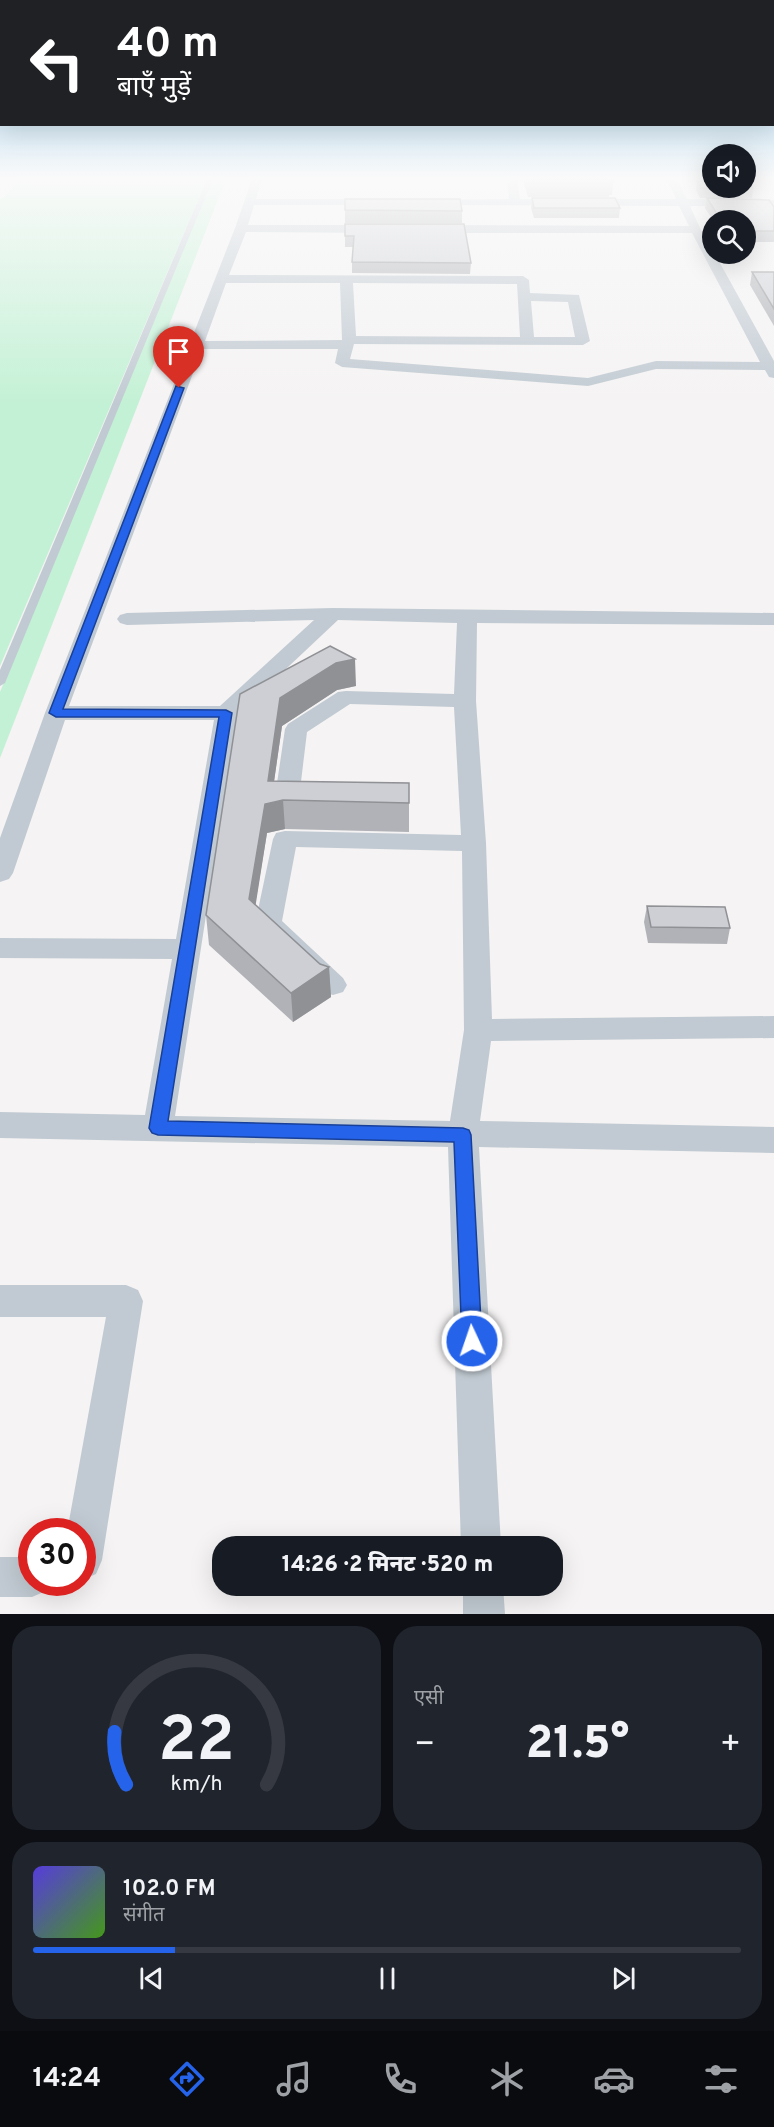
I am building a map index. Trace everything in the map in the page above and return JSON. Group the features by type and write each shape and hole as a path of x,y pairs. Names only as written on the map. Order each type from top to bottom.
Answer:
{"street":[{"path":"0,873 56,713 231,254"},
{"path":"709,254 773,369"},
{"path":"221,279 523,280 526,297 527,340"},
{"path":"346,279 348,343 342,363 588,382 657,365 773,369"},
{"path":"196,345 583,341 574,298 526,297"},
{"path":"158,1128 226,713 333,614"},
{"path":"127,619 333,614 774,619"},
{"path":"467,617 465,701 474,843 478,1030 463,1135 481,1536"},
{"path":"288,790 296,729 346,697 465,701"},
{"path":"56,713 226,713"},
{"path":"333,985 268,924 285,839 474,843"},
{"path":"0,948 189,949"},
{"path":"478,1030 774,1027"},
{"path":"0,1125 774,1140"},
{"path":"0,1301 126,1301 89,1518"},
{"path":"0,1578 18,1577"},
{"path":"483,1596 484,1614"}],"lane":[{"path":"0,683 179,254"}],"green space":[{"path":"0,254 175,254 0,666"},
{"path":"181,254 197,254 0,758 0,692"}],"building":[{"path":"353,254 469,254 471,263 352,262"},
{"path":"752,272 774,272 774,309"},
{"path":"330,646 355,659 336,663 280,698 268,781 409,783 409,803 283,800 265,804 249,899 320,964 329,967 291,993 206,915 240,694"},
{"path":"647,906 725,907 730,928 651,927"}],"route":[{"path":"179,388 56,713 226,713 158,1128 463,1135 472,1341"}]}
